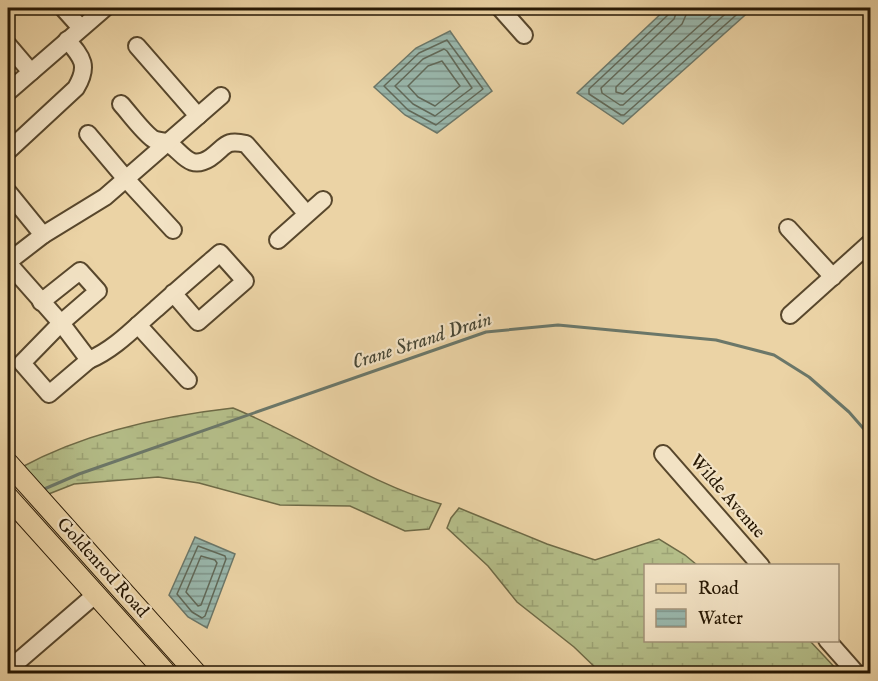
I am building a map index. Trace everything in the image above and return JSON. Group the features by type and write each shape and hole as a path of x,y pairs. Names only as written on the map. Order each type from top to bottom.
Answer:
{"main road":[{"name":"Goldenrod Road","path":"11,480 49,525 95,595 166,674"},
{"name":"Goldenrod Road","path":"49,525 115,583 195,674"},
{"path":"95,595 118,601 195,674"}],"street":[{"path":"63,8 81,28"},
{"path":"8,92 105,8"},
{"path":"501,8 524,35"},
{"path":"8,151 76,88 83,75 84,66 80,55 67,40"},
{"path":"8,45 31,72"},
{"path":"136,46 198,116"},
{"path":"89,360 61,323 8,263 43,235 105,198 221,96"},
{"path":"121,104 153,139 168,143 181,157 189,161 199,162 209,159 227,143 246,144 306,213"},
{"path":"88,134 173,230"},
{"path":"8,192 43,235"},
{"path":"278,240 306,213 323,201"},
{"path":"788,228 833,277"},
{"path":"790,315 870,243"},
{"path":"41,302 80,271 98,291 61,323 22,363 49,394 89,360 104,353 173,293"},
{"path":"138,325 188,380"},
{"name":"Wilde Avenue","path":"663,454 759,564"},
{"path":"8,670 95,595"},
{"path":"829,642 857,674"}],"green space":[{"path":"233,408 387,484 441,504 429,529 405,531 350,506 280,505 199,483 158,477 74,484 41,497 20,468 70,445 124,428 178,416"},
{"path":"459,508 547,544 595,560 659,539 696,564 644,564 644,642 811,642 840,673 601,673 574,647 517,602 488,566 447,528"}],"water":[{"path":"667,8 753,8 623,124 577,93"},
{"path":"450,31 492,91 437,133 405,115 374,87 416,48"},
{"path":"195,537 235,554 207,628 188,617 169,595"}],"waterway":[{"name":"Crane Strand Drain","path":"42,490 79,474 486,332 558,325 716,340 774,355 809,377 849,412 870,436"}]}
